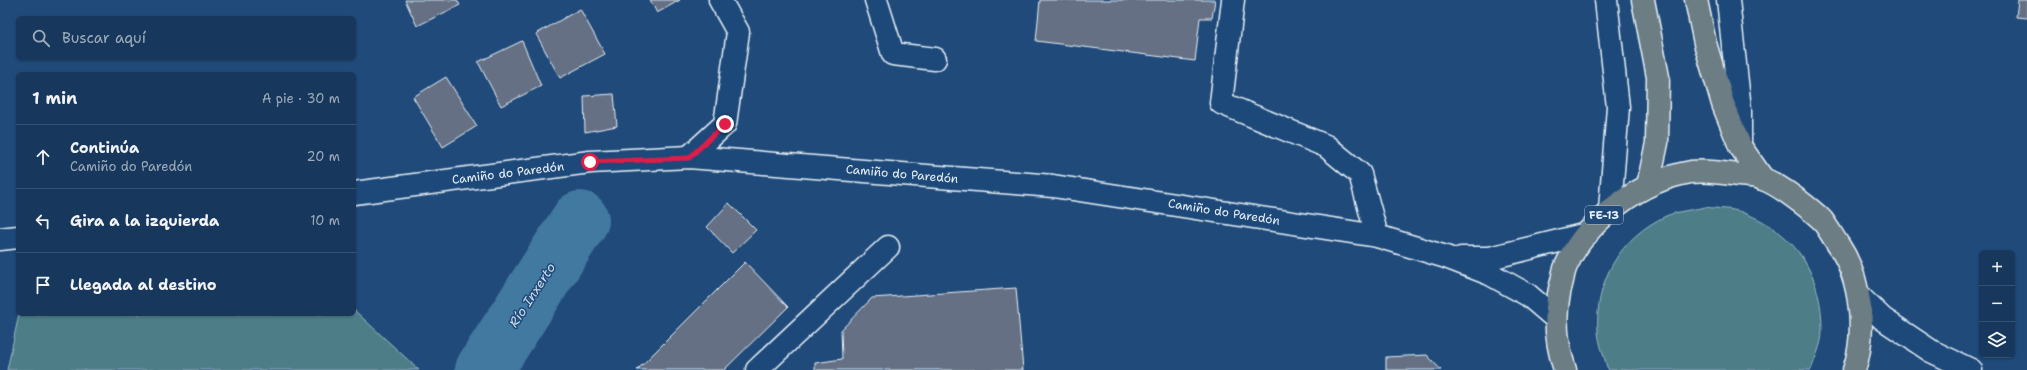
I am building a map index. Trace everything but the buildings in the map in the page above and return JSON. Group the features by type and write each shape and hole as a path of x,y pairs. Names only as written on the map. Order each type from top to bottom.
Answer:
{"highway":[{"path":"1643,0 1658,78 1657,142 1648,185"},
{"name":"FE-13","path":"1696,0 1705,43 1723,104 1740,146 1763,179"},
{"name":"FE-13","path":"1564,370 1558,346 1555,318 1566,264 1587,234 1610,209 1648,185 1691,172 1724,173 1763,179 1786,191 1822,220 1847,258 1859,296 1860,345 1854,370"}],"street":[{"path":"689,158 725,124 738,32 720,0"},
{"path":"876,0 893,54 935,59"},
{"path":"1233,0 1221,103 1326,146 1360,174 1377,236"},
{"path":"1606,0 1618,107 1610,209"},
{"path":"1728,0 1740,109 1740,146"},
{"name":"Camiño do Paredón","path":"356,193 590,162 689,158 1053,186 1377,236 1446,257"},
{"path":"1446,257 1490,258 1587,234"},
{"path":"0,239 16,237"},
{"path":"757,370 888,247"},
{"path":"1446,257 1490,274 1528,296 1555,318"},
{"path":"1859,296 1884,319 1931,351 1971,370"}],"green space":[{"path":"1705,207 1740,211 1763,221 1779,232 1792,244 1803,259 1812,275 1818,293 1821,312 1822,337 1811,370 1609,370 1607,367 1600,345 1598,314 1600,296 1613,263 1635,236 1650,225 1670,214"},
{"path":"356,312 419,370 7,370 19,316 356,316"}],"waterway":[{"name":"Río Inxerto","path":"484,370 580,220"}],"route":[{"path":"590,162 689,158 725,124"}]}
